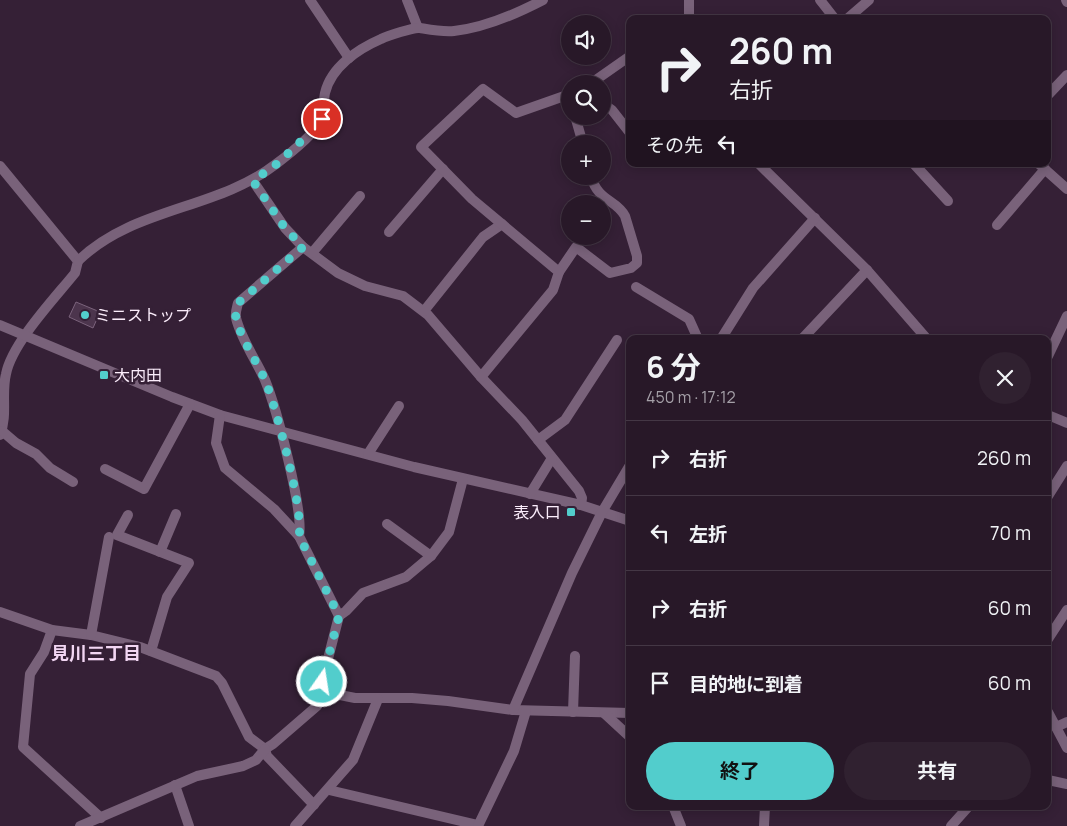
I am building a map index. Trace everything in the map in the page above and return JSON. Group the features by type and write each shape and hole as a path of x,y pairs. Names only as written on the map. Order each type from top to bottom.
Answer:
{"street":[{"path":"310,0 349,58"},
{"path":"406,0 418,28"},
{"path":"73,482 50,468 36,454 1,433 5,374 14,352 75,273 78,261 120,230 253,181 278,163 319,124 327,86 349,58 381,39 418,28 452,32 469,29 523,10 543,0"},
{"path":"688,0 689,15"},
{"path":"820,0 832,15"},
{"path":"852,15 869,0"},
{"path":"603,75 626,59"},
{"path":"1051,92 1067,76"},
{"path":"559,272 472,199 421,147 483,90 516,113 561,97"},
{"path":"611,109 626,128"},
{"path":"0,166 78,261"},
{"path":"762,167 867,270 924,335"},
{"path":"917,167 948,201"},
{"path":"997,225 1041,167"},
{"path":"1043,167 1067,188"},
{"path":"389,232 443,169"},
{"path":"253,181 285,228 307,250 338,273 365,286 403,296 424,311 481,377 522,420 579,491 582,498 581,506"},
{"path":"481,377 553,290 559,272 576,247 610,273 631,268 637,263 637,256 622,210 602,198 596,185"},
{"path":"299,536 299,520 281,431 265,382 235,316 238,303 307,250 360,196"},
{"path":"724,335 753,288 815,218"},
{"path":"424,311 483,237 502,224"},
{"path":"806,335 867,270"},
{"path":"636,287 689,320 696,335"},
{"path":"1051,350 1067,316"},
{"path":"0,325 220,415 463,479 581,506 626,519"},
{"path":"538,440 565,420 617,340"},
{"path":"105,469 144,489 190,404"},
{"path":"368,454 399,406"},
{"path":"220,415 216,443 225,468 274,509 299,536 339,616"},
{"path":"1051,416 1066,421"},
{"path":"530,494 552,458"},
{"path":"1051,491 1067,466"},
{"path":"512,710 560,599 602,512 626,472"},
{"path":"463,479 449,532 431,556 406,577 363,593 339,616 322,682 322,690 355,698 448,700 512,710 626,713"},
{"path":"160,552 176,514"},
{"path":"128,515 118,535 189,563 167,597 151,651"},
{"path":"387,524 431,556"},
{"path":"92,635 109,537"},
{"path":"1051,634 1067,610"},
{"path":"0,612 52,630 92,635 151,651 216,676 222,683 249,737 264,749 267,756 314,805"},
{"path":"52,630 44,652 30,674 23,747 101,818"},
{"path":"573,712 575,656"},
{"path":"80,826 197,776 243,766 256,760 264,749 273,744 317,706 325,692"},
{"path":"295,826 329,790 353,760 378,698"},
{"path":"329,790 478,826 514,751 526,711"},
{"path":"604,713 626,734"},
{"path":"1051,717 1067,748"},
{"path":"1056,726 1067,722"},
{"path":"1051,781 1067,784"},
{"path":"175,785 189,826"},
{"path":"675,810 681,826"},
{"path":"764,826 765,810"},
{"path":"951,826 965,810"}],"building":[{"name":"ミニストップ","path":"76,302 100,312 93,328 69,317"}],"place":[{"name":"ミニストップ","path":"85,315"},
{"name":"大内田","path":"104,375"},
{"name":"表入口","path":"571,512"}],"district":[{"name":"見川三丁目","path":"96,653"}],"route":[{"path":"322,119 278,163 253,181 285,228 303,247 238,303 235,316 265,382 281,431 301,529 299,536 339,616 322,682"}]}
